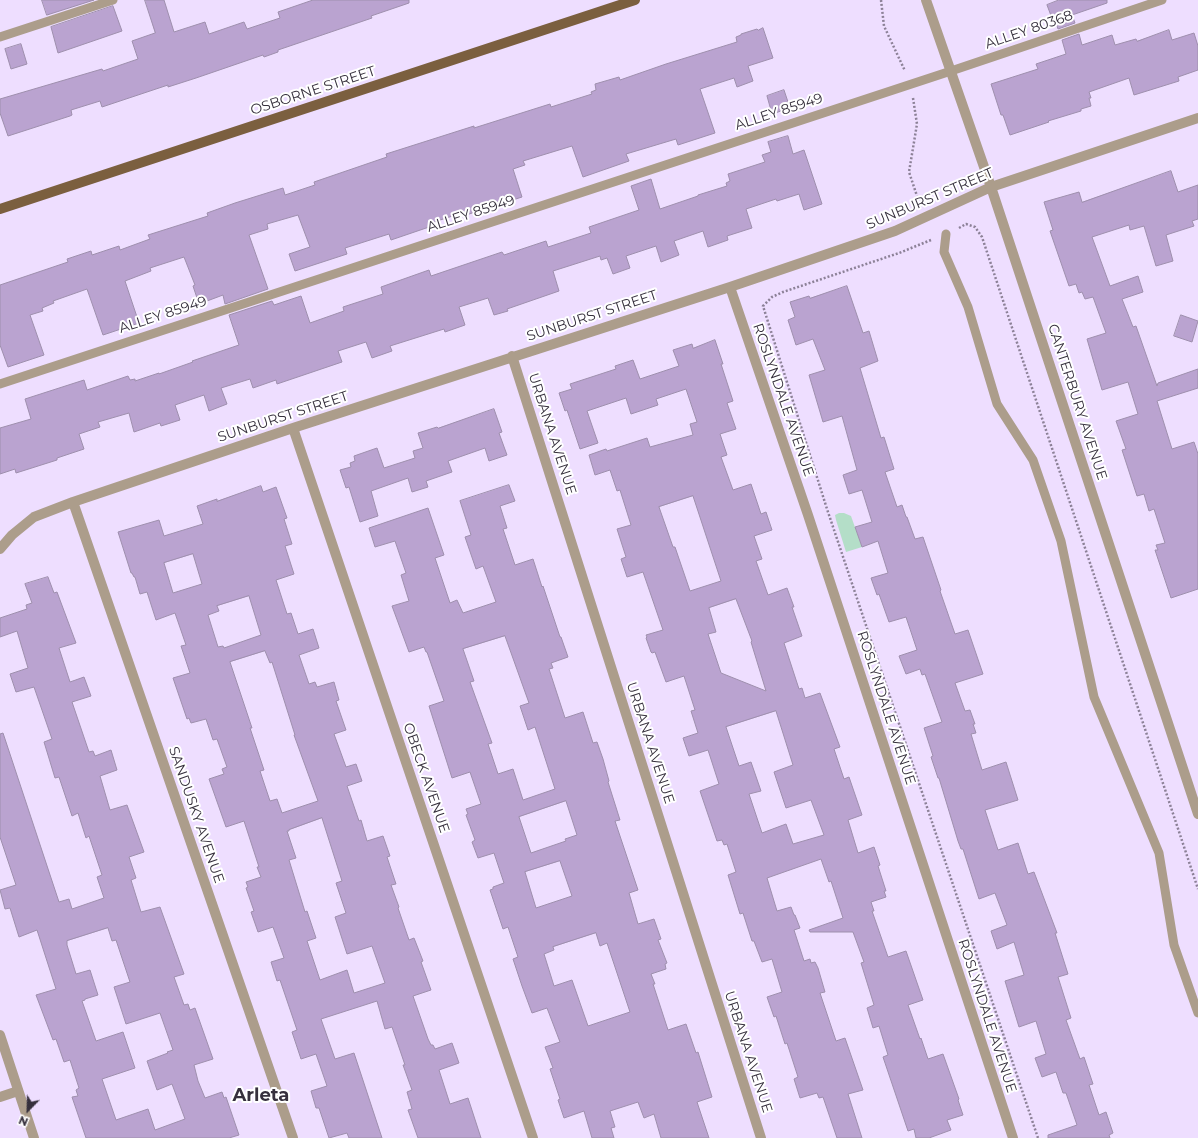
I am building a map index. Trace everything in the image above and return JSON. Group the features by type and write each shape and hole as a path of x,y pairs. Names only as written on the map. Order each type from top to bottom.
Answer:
{"main road":[{"name":"OSBORNE STREET","path":"0,209 635,0"}],"street":[{"name":"CANTERBURY AVENUE","path":"926,0 991,187 1198,814"},
{"name":"SUNBURST STREET","path":"0,549 12,535 34,517 73,502 512,356 730,287 895,231 991,187 1198,118"},
{"name":"ROSLYNDALE AVENUE","path":"730,287 808,515 1012,1138"},
{"name":"URBANA AVENUE","path":"512,356 761,1138"},
{"name":"OBECK AVENUE","path":"293,428 533,1138"},
{"name":"SANDUSKY AVENUE","path":"73,502 293,1138"},
{"path":"0,1035 34,1138"},
{"path":"0,1097 18,1091"}],"lane":[{"path":"0,37 113,0"},
{"name":"ALLEY 80368","path":"951,71 1162,0"},
{"name":"ALLEY 85949","path":"0,384 951,71"},
{"path":"946,234 944,252 968,307 997,404 1033,460 1061,542 1094,697 1159,854 1174,945 1198,1013"}],"path":[{"path":"1038,1138 827,509 763,306 772,297 899,253 946,234 966,224 975,227 982,237 1198,889"}],"green space":[{"path":"844,513 851,516 862,547 846,552 835,515"}],"building":[{"path":"42,0 94,0 47,15"},
{"path":"145,0 164,0 174,32 205,22 209,34 244,22 247,29 280,18 278,12 313,0 409,0 409,3 371,16 372,18 278,50 278,52 264,57 263,55 196,78 168,87 168,85 102,107 100,101 71,110 72,115 70,116 8,136 0,113 0,99 102,69 103,71 138,59 132,41 155,33"},
{"path":"1059,0 1107,0 1107,3 1072,15 1075,23 1058,29 1055,20 1053,21 1047,5"},
{"path":"113,6 122,31 58,53 51,27"},
{"path":"763,28 773,58 748,66 753,81 737,87 734,78 700,89 715,133 678,145 676,139 626,154 629,161 583,177 572,146 523,161 525,165 513,169 522,197 466,215 465,212 434,222 435,225 391,240 389,234 345,248 347,254 295,271 289,254 310,247 298,215 267,224 268,229 249,235 268,289 225,304 223,295 199,304 193,286 195,285 184,257 150,268 151,271 125,281 139,323 103,335 87,289 53,301 54,303 42,308 43,311 30,315 44,355 8,367 0,345 0,285 68,262 67,259 91,251 92,255 119,246 120,250 150,239 148,235 208,216 207,213 235,203 283,188 285,195 315,185 314,182 387,157 386,154 474,126 474,128 550,104 551,107 592,94 591,92 596,90 595,84 619,77 620,80 737,42 736,37 741,34"},
{"path":"1169,30 1172,40 1194,33 1198,46 1198,70 1178,77 1179,81 1134,95 1129,78 1089,92 1091,106 1081,109 1081,111 1010,135 1003,115 1001,115 991,84 1038,69 1036,64 1066,54 1062,40 1079,34 1082,45 1112,35 1115,45 1136,39 1137,41"},
{"path":"21,44 27,64 11,69 5,49"},
{"path":"784,90 790,108 772,114 767,96"},
{"path":"788,136 793,154 804,150 822,204 804,210 799,194 777,201 776,199 746,209 752,228 727,236 728,240 708,247 703,231 674,241 679,255 661,262 656,246 626,256 630,268 613,274 607,258 601,260 600,256 553,271 559,291 507,309 508,311 494,315 488,298 459,307 465,325 445,332 444,329 390,346 392,351 372,358 366,342 338,351 342,362 277,384 276,380 253,388 250,379 221,388 227,404 209,411 204,395 175,405 180,420 161,426 160,423 134,432 129,413 98,422 100,427 79,434 84,449 57,458 57,460 16,473 15,469 0,474 0,428 31,419 25,399 84,380 87,390 128,376 130,380 135,379 135,381 159,374 239,345 229,315 272,301 274,305 301,296 310,323 344,311 343,307 383,294 381,287 429,270 431,276 502,252 504,255 546,241 548,247 591,233 589,227 639,210 631,186 651,179 660,209 727,186 726,183 730,181 728,174 765,162 762,155 771,152 768,142"},
{"path":"1171,171 1178,192 1198,185 1198,219 1192,221 1194,226 1166,235 1173,261 1156,266 1144,226 1130,230 1129,225 1092,237 1110,286 1138,276 1143,292 1122,299 1133,327 1136,326 1157,386 1158,383 1198,369 1198,388 1157,401 1172,449 1194,442 1198,454 1198,589 1171,598 1155,550 1158,550 1156,545 1165,543 1154,509 1149,511 1144,494 1137,496 1122,450 1126,449 1116,421 1138,414 1128,382 1102,390 1087,339 1106,333 1093,297 1085,299 1082,292 1079,293 1076,284 1069,286 1050,231 1053,230 1044,202 1079,192 1082,202"},
{"path":"847,286 863,333 869,331 878,361 860,368 881,438 884,437 894,469 885,472 897,507 902,505 915,539 923,537 955,634 968,630 983,674 955,683 965,711 970,710 975,724 973,724 976,733 971,734 982,770 1006,762 1018,800 985,810 998,850 1018,843 1028,874 1034,872 1057,933 1055,933 1068,974 1058,977 1071,1018 1066,1020 1080,1059 1084,1057 1093,1084 1089,1085 1099,1115 1106,1112 1113,1133 1109,1135 1110,1138 1048,1138 1048,1135 1077,1125 1066,1093 1063,1093 1056,1072 1042,1077 1035,1058 1046,1054 1036,1021 1019,1027 1005,981 1024,975 1014,942 997,949 991,931 1007,925 995,893 979,899 963,849 961,849 958,841 931,757 933,756 924,728 942,722 925,674 922,675 920,669 906,674 899,656 917,650 906,617 889,622 879,594 877,595 871,578 888,573 878,541 862,547 855,527 872,522 862,490 849,494 843,475 857,470 842,416 823,422 809,375 825,370 813,339 796,345 788,320 795,317 790,302 809,296 810,298"},
{"path":"1181,315 1198,321 1192,342 1174,336"},
{"path":"715,340 733,401 727,403 736,429 720,434 727,455 721,457 733,490 751,484 761,514 766,512 772,530 754,536 762,559 756,561 768,595 787,588 802,636 784,643 799,689 802,688 805,698 820,693 840,747 834,749 844,779 849,777 862,815 848,820 858,853 874,847 880,865 878,866 886,891 884,891 886,897 871,902 874,911 872,911 888,957 906,951 923,1000 908,1005 920,1039 921,1038 928,1059 943,1054 959,1099 958,1100 963,1115 947,1120 951,1130 929,1138 916,1138 914,1129 908,1131 883,1057 888,1055 879,1026 873,1028 867,1008 874,1005 861,963 864,962 853,932 810,932 809,930 843,918 831,881 829,882 821,859 767,878 777,911 791,907 795,915 800,928 794,930 804,961 810,959 811,963 815,962 818,968 825,992 820,993 836,1041 845,1038 863,1090 848,1094 862,1138 837,1138 823,1097 819,1098 817,1093 800,1098 794,1079 798,1077 787,1043 785,1044 776,1016 774,1017 767,997 782,992 772,959 762,962 754,941 752,941 743,913 740,914 728,875 736,872 727,844 724,845 722,840 717,841 700,791 719,784 708,750 689,756 683,738 698,733 691,711 695,710 684,676 666,682 655,652 651,652 646,638 646,635 663,630 643,572 627,577 621,559 626,557 617,529 631,525 620,490 617,491 610,470 595,475 589,455 606,449 607,451 647,438 650,447 693,435 690,424 697,422 686,389 656,399 658,405 631,414 626,398 587,411 598,443 580,449 567,410 565,411 559,393 572,389 570,384 616,369 615,366 633,360 640,379 679,366 673,350 692,344 693,348","holes":["693,496 721,581 690,591 659,507","736,599 752,641 751,642 766,691 721,673 708,634 716,632 709,608","776,711 793,765 774,772 786,808 811,800 824,835 793,844 786,824 762,833 749,794 761,791 751,762 739,766 726,727"]},
{"path":"494,409 502,432 499,433 507,455 489,461 485,448 448,461 452,472 426,481 428,487 412,492 408,478 371,491 378,516 360,522 349,487 346,488 340,470 351,467 350,463 355,461 354,456 377,448 384,468 415,458 413,451 423,448 418,433 437,427 438,428"},
{"path":"509,485 515,501 500,506 507,528 503,529 515,565 533,559 568,657 551,663 553,668 549,669 565,718 583,712 593,743 597,742 603,759 608,782 620,820 615,821 638,890 629,893 638,924 654,919 661,939 658,940 667,963 665,964 666,969 651,974 655,984 653,984 668,1030 686,1024 696,1053 698,1052 712,1097 697,1102 709,1138 661,1138 654,1114 644,1118 638,1102 610,1111 615,1127 611,1128 614,1138 592,1138 584,1111 564,1118 558,1100 560,1099 550,1069 553,1068 545,1047 560,1042 547,1008 532,1013 522,986 513,959 518,957 508,927 503,929 490,890 493,889 493,887 504,883 494,853 478,858 472,842 475,840 466,815 468,814 466,809 481,804 470,772 452,778 429,706 444,701 427,652 424,647 409,652 392,606 409,601 401,575 406,573 395,541 375,547 369,528 428,508 444,555 435,558 450,603 457,600 463,613 496,602 483,566 476,569 465,537 471,535 460,501","holes":["505,636 529,703 520,706 528,730 535,727 555,789 523,800 513,769 498,774 488,744 492,743 470,682 474,681 463,649","566,801 577,835 565,839 566,841 531,853 519,817","560,861 572,896 536,908 525,872","596,933 600,946 607,943 630,1012 588,1026 572,980 554,986 544,954 554,950 553,947"]},
{"path":"261,486 263,492 276,487 287,518 284,519 292,544 285,546 294,574 276,580 287,614 291,613 298,634 313,629 319,648 299,655 309,684 315,682 317,687 334,682 339,700 336,701 346,730 334,734 346,767 356,764 362,781 347,786 359,821 361,820 367,841 383,836 390,856 387,857 396,884 391,885 399,907 398,908 409,940 414,938 423,961 421,962 431,990 413,996 431,1045 433,1045 435,1049 452,1043 459,1063 439,1070 450,1104 468,1098 481,1138 418,1138 408,1110 412,1109 407,1092 412,1090 403,1065 405,1065 392,1027 385,1029 377,1001 321,1019 335,1059 354,1053 382,1138 349,1138 347,1133 329,1138 319,1108 316,1108 311,1091 327,1086 316,1054 301,1059 292,1032 297,1030 280,980 277,981 271,962 284,958 273,927 258,932 251,912 254,911 246,888 248,887 246,882 261,877 257,867 259,867 244,821 226,827 209,779 224,774 222,769 227,767 217,739 213,740 206,719 191,723 189,718 187,719 173,678 190,673 181,646 186,645 175,613 156,620 147,592 140,594 135,577 131,573 118,532 159,520 164,536 203,524 197,506 217,499 217,501","holes":["193,554 202,584 173,593 164,563","249,596 261,635 224,648 223,646 218,647 208,615 219,611 217,606","265,651 270,663 272,662 294,735 318,801 282,813 277,799 270,801 260,771 264,770 250,728 252,728 230,662","322,818 342,881 336,883 346,913 335,917 347,954 372,946 385,983 354,993 347,970 320,980 307,941 316,938 307,911 305,912 289,860 296,858 287,831"]},
{"path":"48,577 54,593 57,592 76,643 59,648 70,682 84,677 91,696 72,702 89,752 93,751 95,756 111,750 117,770 100,776 110,810 127,805 144,852 129,857 136,878 131,880 141,912 160,907 184,974 174,977 184,1005 188,1004 190,1010 195,1008 213,1059 194,1065 198,1081 205,1098 222,1092 224,1098 226,1097 239,1135 229,1138 86,1138 72,1097 78,1096 76,1090 79,1088 70,1060 64,1062 56,1039 53,1040 36,995 56,989 37,930 19,937 10,908 5,909 0,890 16,885 0,837 0,734 3,733 59,902 69,899 72,909 104,898 97,877 102,875 89,836 86,838 78,813 72,816 59,777 55,778 44,742 52,739 34,687 16,692 10,674 28,668 17,631 0,637 0,618 27,609 26,605 32,603 25,584","holes":["108,928 112,941 116,940 130,982 114,987 126,1024 160,1013 173,1050 147,1061 157,1090 172,1084 185,1119 155,1130 148,1109 116,1120 102,1079 135,1068 123,1032 96,1041 82,1001 98,995 90,970 76,974 67,945 67,941"]}],"district":[{"name":"Arleta","path":"261,1096"}]}
